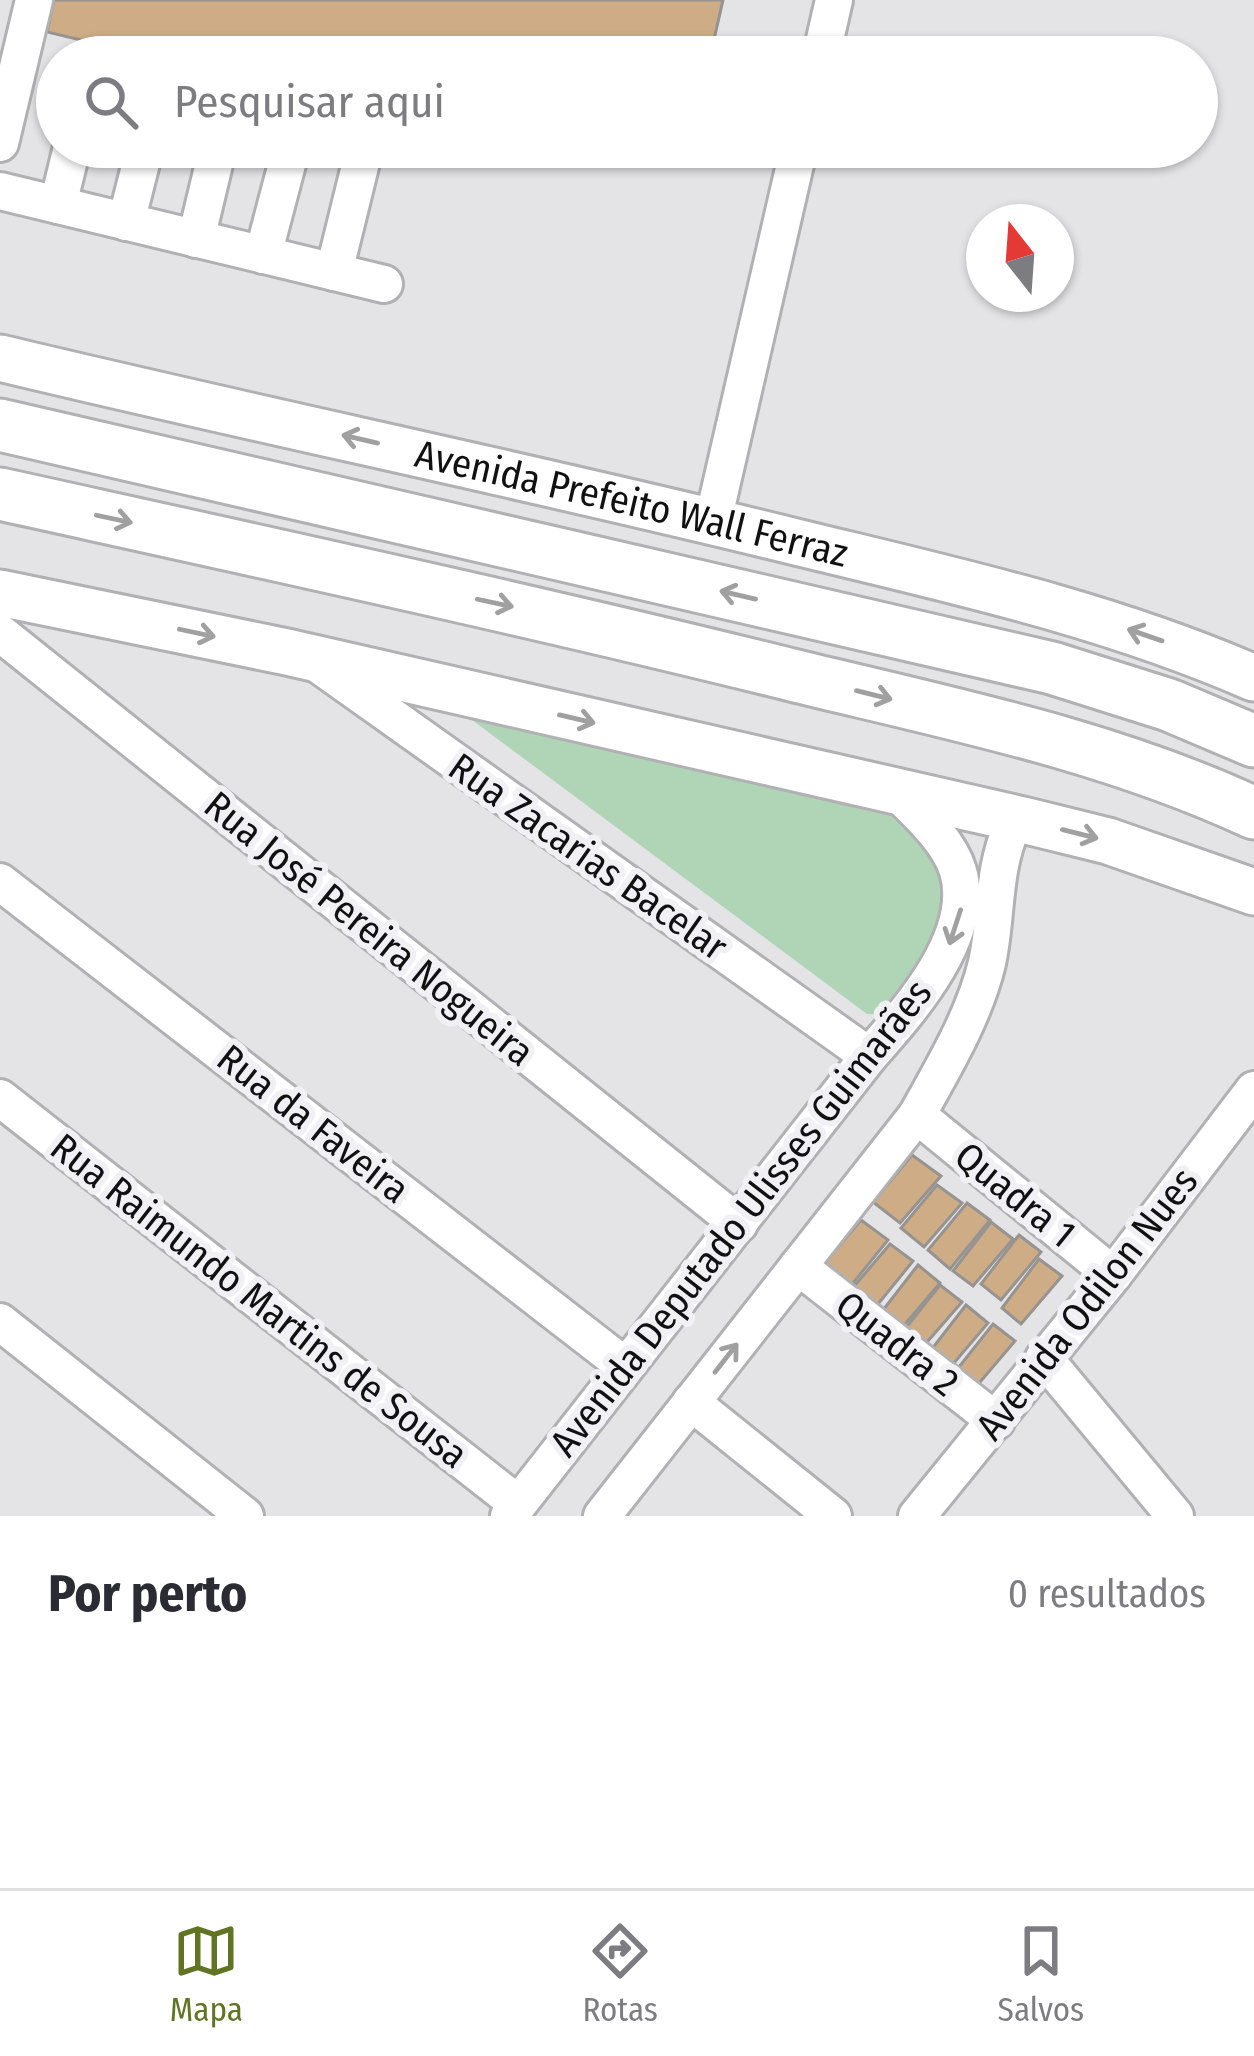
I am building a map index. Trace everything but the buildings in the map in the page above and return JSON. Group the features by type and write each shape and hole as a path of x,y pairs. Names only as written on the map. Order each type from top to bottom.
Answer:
{"highway":[{"name":"Avenida Prefeito Wall Ferraz","path":"0,425 1052,668 1169,705 1254,741"},
{"path":"0,494 577,621 1036,734 1254,812"}],"main road":[{"name":"Avenida Prefeito Wall Ferraz","path":"0,358 713,521 1070,609 1187,649 1254,678"},
{"path":"0,593 308,657 1027,820 1108,841 1254,892"}],"street":[{"path":"2,125 34,0"},
{"path":"825,36 834,0"},
{"path":"58,205 66,168"},
{"path":"126,222 140,168"},
{"path":"196,239 213,168"},
{"path":"262,255 286,168"},
{"path":"334,272 360,168"},
{"path":"713,521 794,168"},
{"path":"0,191 384,284"},
{"name":"Rua José Pereira Nogueira","path":"0,633 739,1224"},
{"name":"Rua Zacarias Bacelar","path":"308,657 869,1056"},
{"name":"Avenida Deputado Ulisses Guimarães","path":"513,1510 912,1007 947,949 962,905 958,870 938,837 896,790"},
{"name":"Avenida Deputado Ulisses Guimarães","path":"602,1516 917,1115 953,1049 987,963 1002,848 1012,827 1027,820"},
{"name":"Rua da Faveira","path":"0,882 625,1366"},
{"path":"912,1007 932,1015 953,1049"},
{"name":"Avenida Odilon Nues","path":"917,1516 1113,1275 1254,1090"},
{"name":"Rua Raimundo Martins de Sousa","path":"0,1098 513,1510"},
{"name":"Quadra 1","path":"917,1115 1113,1275"},
{"name":"Quadra 2","path":"798,1266 996,1421"},
{"path":"0,1322 245,1516"},
{"path":"1043,1358 1175,1516"},
{"path":"691,1402 832,1516"}],"green space":[{"path":"460,711 890,812 934,850 946,869 950,889 941,933 897,1015 867,1014"}]}
